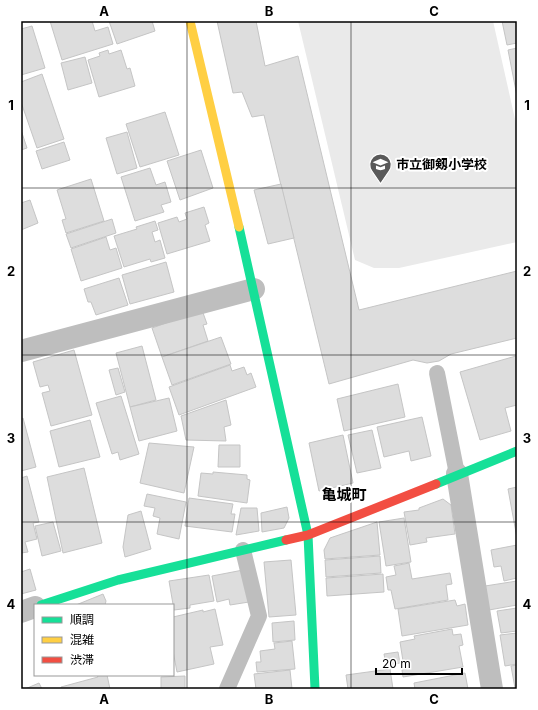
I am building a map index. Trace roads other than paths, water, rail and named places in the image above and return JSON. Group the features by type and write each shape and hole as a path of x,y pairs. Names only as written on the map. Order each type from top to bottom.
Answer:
{"street":[{"path":"190,21 254,289 308,535 315,689"},
{"path":"21,351 254,289"},
{"path":"44,604 118,580 308,535 517,451"},
{"path":"457,474 492,689"},
{"path":"21,612 34,607"}],"lane":[{"path":"437,373 457,474"},
{"path":"227,689 259,616 243,550"}],"place":[{"name":"市立御剱小学校","path":"380,184"}],"district":[{"name":"亀城町","path":"344,495"}]}
